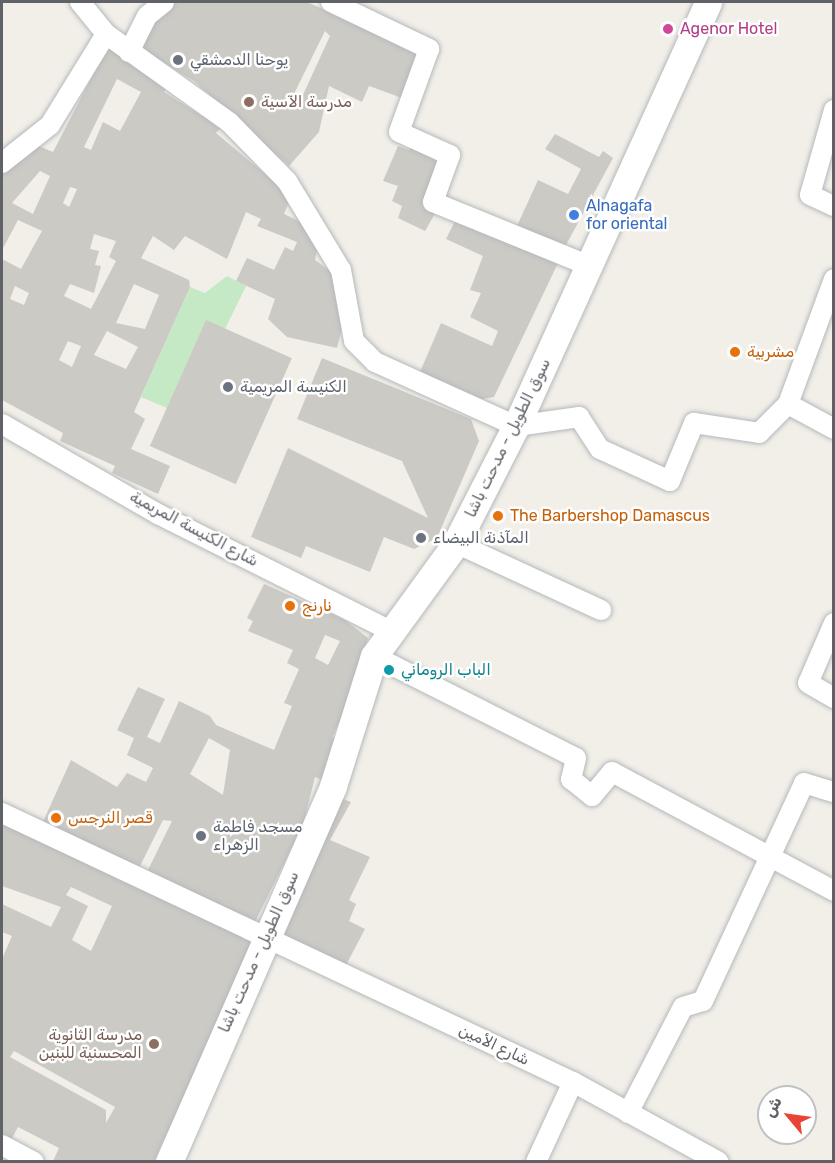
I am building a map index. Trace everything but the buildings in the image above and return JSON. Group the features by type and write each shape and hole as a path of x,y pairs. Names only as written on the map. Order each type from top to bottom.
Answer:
{"street":[{"path":"80,2 106,34 228,122 287,181 341,270 354,341 375,362 516,426 579,417 600,449 670,481 694,423 759,433 788,404 834,279"},
{"path":"129,52 147,16 164,2"},
{"path":"331,2 429,49 399,132 450,155 433,202 590,266"},
{"name":"سوق الطويل - مدحت باشا","path":"169,1161 264,938 333,786 374,656 388,630 456,543 516,426 708,2"},
{"path":"2,163 50,124 106,34"},
{"path":"834,110 810,195 834,206"},
{"path":"788,404 834,429"},
{"name":"شارع الكنيسة المريمية","path":"2,424 158,514 388,630"},
{"path":"456,543 601,610"},
{"path":"834,622 808,683 834,698"},
{"path":"374,656 576,758 571,779 592,796 612,772 834,891"},
{"path":"628,1113 683,1007 703,1001 804,783 834,792"},
{"name":"شارع الأمين","path":"2,813 573,1082 719,1161"},
{"path":"536,1161 573,1082"},
{"path":"2,1145 34,1161"}],"green space":[{"path":"227,276 246,286 225,329 206,321 167,408 141,397 190,287 205,293"}],"place":[{"name":"Agenor Hotel","path":"668,29"},
{"name":"يوحنا الدمشقي","path":"178,60"},
{"name":"مدرسة الآسية","path":"249,102"},
{"name":"Alnagafa for oriental","path":"574,215"},
{"name":"مشربية","path":"735,352"},
{"name":"الكنيسة المريمية","path":"228,387"},
{"name":"The Barbershop Damascus","path":"498,516"},
{"name":"المآذنة البيضاء","path":"421,538"},
{"name":"نارنج","path":"290,606"},
{"name":"الباب الروماني","path":"389,670"},
{"name":"قصر النرجس","path":"56,818"},
{"name":"مسجد فاطمة الزهراء","path":"201,836"},
{"name":"مدرسة الثانوية المحسنية للبنين","path":"154,1044"}]}
